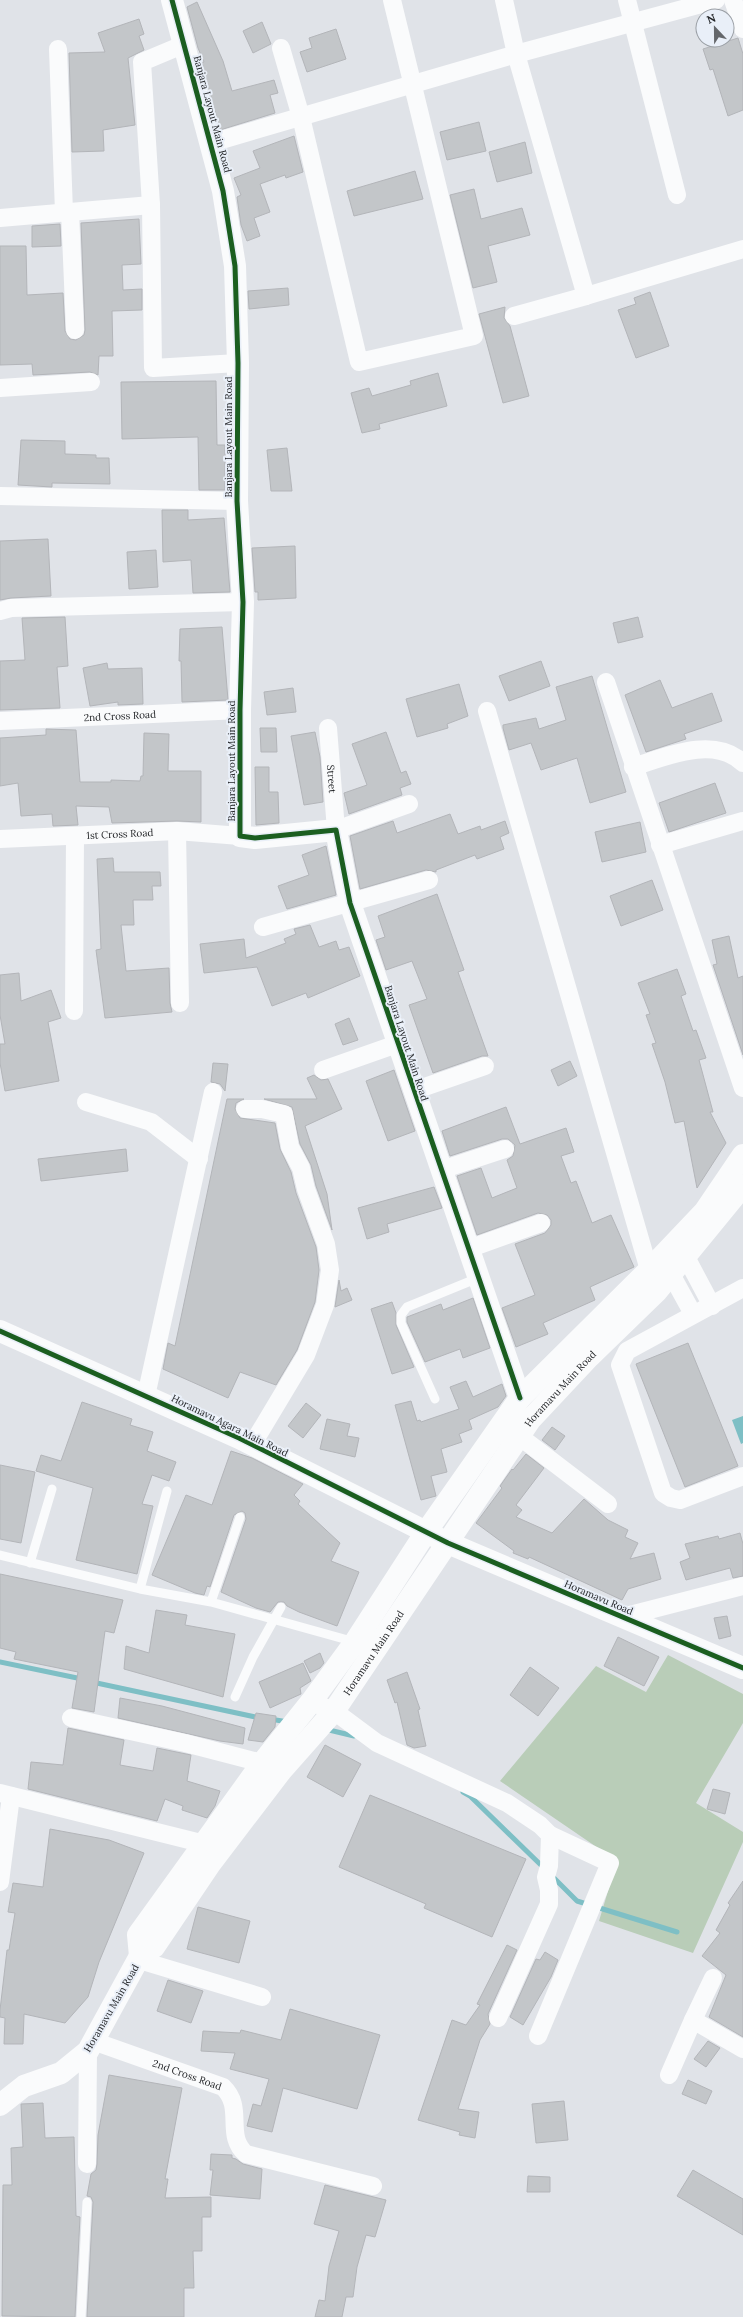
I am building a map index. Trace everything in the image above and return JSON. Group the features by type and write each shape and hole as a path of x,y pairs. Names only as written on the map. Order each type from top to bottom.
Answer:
{"street":[{"name":"Banjara Layout Main Road","path":"172,0 224,191 235,266 238,363 237,501 243,602 240,710 240,836"},
{"path":"280,48 301,117 359,362 474,336 414,85 392,0"},
{"path":"504,0 516,54 586,296"},
{"path":"627,0 677,195"},
{"path":"211,143 516,54 632,24 716,0"},
{"path":"733,0 743,29"},
{"path":"185,44 142,62 151,205 153,368 238,363"},
{"path":"58,49 74,330"},
{"path":"0,218 151,205"},
{"path":"514,316 743,250"},
{"path":"0,388 91,382"},
{"path":"0,496 237,501"},
{"path":"0,610 11,608 243,602"},
{"path":"606,682 633,767 743,1088"},
{"name":"2nd Cross Road","path":"0,721 240,710"},
{"path":"487,711 649,1270"},
{"name":"Street","path":"328,728 336,830"},
{"path":"633,767 691,750 708,749 738,757 743,763"},
{"path":"240,836 255,838 336,830 409,804"},
{"path":"660,845 743,821"},
{"name":"Banjara Layout Main Road","path":"336,830 350,903 413,1091 520,1398"},
{"path":"176,831 180,1003"},
{"name":"1st Cross Road","path":"0,839 176,831 240,836"},
{"path":"74,1011 75,836"},
{"path":"263,927 429,880"},
{"path":"324,1070 397,1044"},
{"path":"413,1091 485,1066"},
{"path":"146,1396 213,1092"},
{"path":"86,1102 151,1122 199,1158"},
{"path":"245,1109 262,1109 284,1114 290,1147 301,1168 306,1189 326,1244 330,1270 325,1305 306,1355 252,1445"},
{"path":"441,1170 505,1149"},
{"name":"Horamavu Main Road","path":"139,1958 138,1935 262,1763 311,1702 355,1642 426,1532 520,1398 649,1270 705,1211 743,1155"},
{"name":"Horamavu Main Road","path":"0,2105 24,2086 61,2072 90,2046 139,1958 154,1947 206,1869 302,1747 327,1720 448,1544 530,1420 589,1357 657,1291 743,1186"},
{"path":"468,1249 541,1223"},
{"path":"686,1257 712,1306"},
{"path":"671,1274 693,1314"},
{"path":"743,1288 627,1351 620,1365 663,1492 670,1498 680,1500 743,1476"},
{"name":"Horamavu Agara Main Road","path":"0,1331 252,1445 448,1544"},
{"path":"518,1436 608,1504"},
{"name":"Horamavu Road","path":"448,1544 743,1668"},
{"path":"622,1617 743,1586"},
{"path":"311,1702 327,1720 507,1803 540,1825 550,1835 610,1863 538,2036"},
{"path":"72,1718 185,1743 262,1763"},
{"path":"0,1882 5,1795 205,1844"},
{"path":"498,2018 549,1904 550,1890 548,1872 550,1835"},
{"path":"139,1958 262,1998"},
{"path":"669,2075 713,1978"},
{"path":"693,2020 743,2049"},
{"path":"87,2164 90,2046"},
{"name":"2nd Cross Road","path":"90,2046 223,2087 230,2094 235,2107 235,2140 240,2149 246,2154 373,2186"}],"lane":[{"path":"435,1399 401,1323 401,1315 407,1307 478,1278"},
{"path":"30,1563 52,1489"},
{"path":"140,1589 167,1491"},
{"path":"211,1602 240,1518"},
{"path":"0,1555 140,1589 211,1602 355,1642"},
{"path":"235,1697 273,1619 281,1607"},
{"path":"82,2317 87,2202"}],"green space":[{"path":"668,1655 743,1694 743,1723 696,1803 743,1832 743,1842 693,1953 599,1921 617,1861 500,1781 596,1666 646,1692"}],"water":[{"path":"743,1416 743,1443 741,1444 732,1420"}],"building":[{"path":"197,2 223,61 232,91 274,80 278,93 270,95 275,113 220,130 202,63 204,62 198,48 187,7"},
{"path":"139,19 144,34 139,36 144,50 128,58 135,125 103,130 104,151 72,152 69,53 105,52 98,33"},
{"path":"262,22 271,44 253,53 243,31"},
{"path":"336,29 346,59 307,72 300,52 312,48 309,38"},
{"path":"738,38 743,54 743,110 728,116 713,69 710,70 703,49 735,48 735,39"},
{"path":"479,122 486,151 447,160 440,132"},
{"path":"294,136 303,172 286,178 285,175 260,184 270,212 254,218 260,236 247,241 241,225 237,197 241,195 234,178 260,168 253,151"},
{"path":"525,142 532,173 497,182 489,152"},
{"path":"415,171 423,199 354,216 347,191"},
{"path":"474,189 481,219 522,208 530,235 488,246 497,282 473,288 450,195"},
{"path":"139,219 141,264 122,265 123,290 142,289 142,310 112,311 113,356 99,356 98,375 90,372 33,375 32,364 0,365 0,246 26,246 27,295 63,293 65,331 70,339 76,340 84,335 85,330 81,223"},
{"path":"60,224 61,246 32,247 32,226"},
{"path":"288,288 289,305 249,309 248,291"},
{"path":"650,292 669,346 636,358 618,310 636,304 634,298"},
{"path":"505,307 504,318 510,326 529,396 503,403 479,314"},
{"path":"438,373 447,406 379,424 380,429 362,433 351,393 369,388 372,396 411,385 410,381"},
{"path":"216,381 217,445 225,445 225,490 199,490 198,437 122,439 121,382"},
{"path":"21,440 65,441 65,454 96,455 96,458 109,458 110,484 52,483 52,487 18,485"},
{"path":"287,448 292,491 271,491 267,450"},
{"path":"162,510 188,510 188,520 224,518 230,592 193,593 191,560 163,562"},
{"path":"48,539 51,596 0,600 0,541"},
{"path":"295,546 296,598 258,600 258,592 255,592 252,548"},
{"path":"156,550 158,587 129,589 127,552"},
{"path":"65,617 68,666 57,667 60,708 0,710 0,661 25,660 22,618"},
{"path":"638,617 643,637 618,643 613,623"},
{"path":"222,627 228,700 182,702 181,661 179,661 180,629"},
{"path":"541,661 550,686 509,701 499,676"},
{"path":"107,663 108,669 142,668 143,704 118,705 118,702 90,706 83,668"},
{"path":"592,676 626,792 590,803 577,758 541,770 531,743 509,750 503,725 536,718 539,729 566,720 556,687"},
{"path":"660,680 672,708 712,693 722,721 684,734 686,739 646,752 625,695"},
{"path":"459,684 468,716 447,724 448,728 417,737 406,699"},
{"path":"293,688 296,712 267,715 264,692"},
{"path":"260,728 276,728 277,752 261,752"},
{"path":"46,729 76,730 80,782 111,782 111,780 140,781 141,776 143,776 144,733 169,734 168,771 201,771 201,822 177,821 112,823 109,807 76,806 78,825 53,826 52,814 21,816 18,783 0,786 0,738 46,735"},
{"path":"315,732 320,757 323,802 304,805 291,736"},
{"path":"386,732 401,773 406,771 411,784 400,788 402,795 349,814 344,793 367,785 352,744"},
{"path":"255,767 269,767 269,792 278,792 279,823 256,825"},
{"path":"715,783 726,813 669,832 659,803"},
{"path":"450,814 458,834 480,826 481,830 505,821 509,833 500,837 504,849 477,859 475,855 436,870 436,872 426,870 360,889 350,836 393,821 397,833"},
{"path":"640,822 646,852 602,862 595,832"},
{"path":"326,846 336,895 287,909 278,886 309,875 302,855"},
{"path":"113,858 114,872 160,872 161,886 152,886 153,900 133,900 134,925 121,925 126,971 169,968 170,1003 172,1012 105,1018 96,950 101,949 97,859"},
{"path":"652,880 663,910 621,926 610,896"},
{"path":"437,894 464,970 458,972 488,1056 482,1056 433,1073 409,1005 427,999 412,961 386,970 376,940 385,937 378,916"},
{"path":"310,925 319,947 336,941 339,950 349,947 360,976 308,998 306,993 272,1006 257,967 204,973 200,944 244,939 246,958 286,943 284,939 296,934 294,929"},
{"path":"729,936 738,978 743,976 743,1055 713,965 717,964 712,940"},
{"path":"677,969 686,994 681,996 693,1031 696,1030 706,1058 699,1060 713,1112 710,1112 726,1143 697,1188 684,1121 675,1123 665,1082 652,1044 656,1043 646,1015 650,1014 638,983"},
{"path":"19,973 21,1001 51,990 61,1018 48,1022 59,1081 5,1091 0,1063 0,1044 5,1044 0,1015 0,975"},
{"path":"349,1018 358,1040 343,1045 335,1024"},
{"path":"570,1061 577,1076 558,1086 551,1070"},
{"path":"213,1063 228,1064 225,1091 220,1084 211,1082"},
{"path":"394,1070 415,1131 388,1141 366,1081"},
{"path":"314,1075 321,1080 328,1079 342,1109 305,1126 327,1194 332,1230 316,1186 311,1165 300,1144 292,1107 264,1099 317,1099 307,1078"},
{"path":"227,1099 244,1099 236,1103 235,1109 240,1118 275,1123 280,1149 291,1172 296,1193 316,1247 319,1270 315,1302 297,1350 276,1385 240,1372 228,1398 163,1369 168,1343 175,1346"},
{"path":"506,1107 520,1144 566,1128 574,1152 561,1156 571,1183 576,1181 592,1223 611,1215 634,1267 590,1287 595,1300 543,1323 548,1334 516,1347 502,1308 535,1295 515,1244 545,1233 551,1225 551,1220 547,1215 538,1213 477,1235 457,1176 481,1168 492,1198 517,1188 507,1160 513,1156 515,1145 508,1139 502,1139 450,1156 442,1131"},
{"path":"126,1149 128,1171 41,1181 38,1159"},
{"path":"434,1187 442,1208 387,1224 389,1232 367,1239 358,1208"},
{"path":"339,1280 341,1291 347,1288 352,1300 335,1307"},
{"path":"473,1298 490,1348 463,1358 460,1349 425,1362 407,1322 407,1317 441,1304 443,1310"},
{"path":"392,1302 396,1313 396,1325 414,1367 392,1374 371,1309"},
{"path":"688,1343 738,1466 685,1487 636,1364"},
{"path":"466,1381 473,1397 502,1384 506,1396 498,1407 469,1420 472,1429 459,1434 462,1442 441,1449 447,1472 431,1476 436,1496 421,1500 395,1405 411,1401 417,1421 420,1420 421,1422 459,1409 450,1387"},
{"path":"82,1402 132,1419 130,1425 153,1432 147,1451 176,1462 169,1481 152,1475 142,1504 153,1506 137,1574 76,1560 93,1488 36,1471 41,1455 61,1461"},
{"path":"306,1403 321,1415 303,1438 288,1426"},
{"path":"327,1419 350,1424 347,1436 359,1438 355,1457 320,1449"},
{"path":"552,1427 565,1436 555,1450 542,1440"},
{"path":"231,1451 252,1458 303,1484 294,1495 300,1501 298,1504 340,1543 331,1561 359,1572 337,1626 299,1612 287,1606 284,1602 278,1602 270,1612 256,1608 221,1592 246,1519 245,1513 242,1511 234,1515 210,1587 207,1586 204,1595 195,1593 152,1575 186,1495 212,1505"},
{"path":"526,1454 544,1468 516,1505 522,1510 516,1517 552,1533 584,1499 608,1520 628,1530 625,1537 638,1543 630,1559 654,1553 661,1579 628,1589 622,1600 529,1557 528,1559 513,1553 514,1551 476,1523 502,1488 500,1486 512,1469 513,1470"},
{"path":"0,1465 35,1472 21,1543 0,1539"},
{"path":"740,1533 743,1544 743,1576 733,1578 730,1568 686,1580 680,1562 690,1558 685,1544 718,1536 719,1539"},
{"path":"0,1574 123,1600 114,1633 105,1631 94,1712 72,1708 78,1672 14,1659 16,1652 0,1648"},
{"path":"156,1610 187,1615 185,1625 235,1634 223,1697 124,1669 126,1646 149,1653"},
{"path":"727,1616 731,1636 719,1639 714,1618"},
{"path":"618,1637 659,1657 644,1686 604,1666"},
{"path":"320,1653 324,1663 320,1668 310,1673 304,1661"},
{"path":"303,1663 311,1681 300,1688 301,1694 270,1708 259,1682"},
{"path":"530,1667 559,1688 538,1716 510,1695"},
{"path":"407,1672 420,1709 418,1710 426,1746 414,1748 407,1745 397,1702 395,1703 387,1680"},
{"path":"120,1698 162,1706 245,1728 243,1744 220,1741 118,1718"},
{"path":"256,1713 276,1716 275,1727 263,1742 248,1740"},
{"path":"68,1728 124,1740 120,1765 153,1771 157,1748 191,1755 187,1781 220,1791 215,1806 207,1818 182,1810 183,1806 165,1799 157,1821 28,1789 31,1762 63,1765"},
{"path":"325,1745 361,1764 343,1797 307,1777"},
{"path":"713,1789 730,1793 725,1814 707,1809"},
{"path":"370,1795 526,1859 492,1937 424,1908 426,1904 339,1867"},
{"path":"50,1829 109,1840 144,1853 99,1962 88,1997 65,2023 24,2014 23,2044 4,2044 5,2018 0,2017 0,2010 7,1950 9,1950 15,1913 8,1912 13,1883 43,1887"},
{"path":"743,1881 743,2037 709,2017 726,1975 702,1956 720,1933 716,1930 730,1905 728,1903"},
{"path":"198,1907 250,1921 239,1963 187,1949"},
{"path":"507,1945 517,1950 488,2014 490,2024 480,2040 458,2109 479,2112 475,2138 459,2135 460,2132 418,2120 452,2020 466,2025 480,2005 477,2004"},
{"path":"545,1952 558,1960 551,1977 523,2025 510,2017 536,1959 540,1960"},
{"path":"168,1980 203,1991 191,2023 157,2011"},
{"path":"290,2009 380,2035 357,2109 283,2088 272,2132 247,2126 253,2104 261,2106 269,2079 230,2069 235,2053 201,2051 203,2031 240,2033 241,2030 281,2040"},
{"path":"708,2041 720,2048 706,2067 694,2059"},
{"path":"109,2075 182,2088 165,2179 168,2179 165,2198 211,2197 211,2217 202,2217 202,2251 193,2251 194,2288 184,2288 184,2317 87,2317 93,2202 91,2197 87,2196 91,2174 96,2170 98,2135"},
{"path":"688,2080 712,2091 706,2104 682,2094"},
{"path":"564,2101 568,2140 536,2143 532,2104"},
{"path":"43,2103 45,2138 74,2137 76,2216 80,2217 75,2317 2,2316 3,2185 12,2185 11,2148 23,2147 21,2104"},
{"path":"211,2154 232,2155 232,2158 243,2164 262,2169 260,2199 210,2195 213,2170 210,2170"},
{"path":"693,2170 743,2199 743,2235 677,2196"},
{"path":"528,2176 550,2177 550,2192 527,2192"},
{"path":"325,2185 386,2200 375,2237 366,2235 357,2267 353,2297 346,2297 342,2317 315,2317 319,2300 325,2301 329,2266 339,2231 314,2224"}],"waterway":[{"path":"0,1662 82,1679"},
{"path":"92,1682 260,1718"},
{"path":"270,1719 288,1722"},
{"path":"325,1729 354,1736"},
{"path":"463,1792 470,1796 544,1868"},
{"path":"551,1875 577,1901 677,1932"}],"cycle path":[{"path":"172,0 223,191 235,266 238,363 237,501 243,602 240,710 240,836 255,838 336,830 350,903 520,1398"},
{"path":"0,1331 239,1438 448,1543 743,1668"}]}
